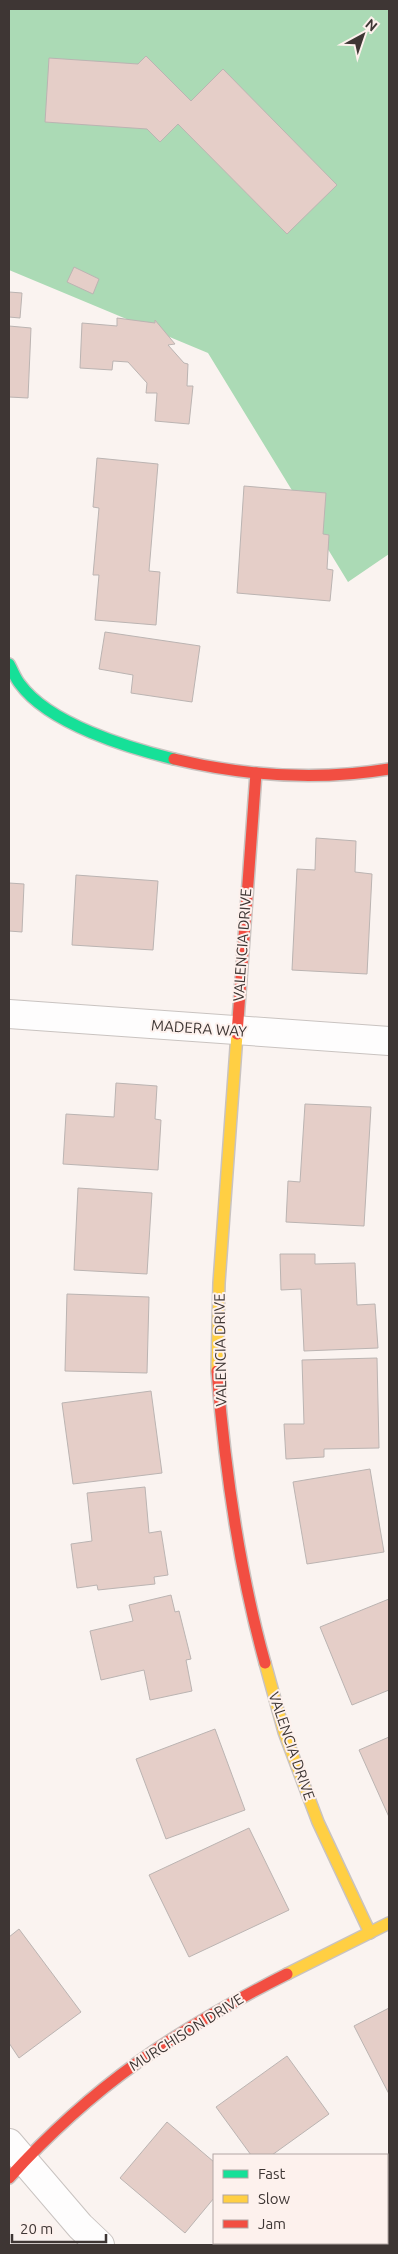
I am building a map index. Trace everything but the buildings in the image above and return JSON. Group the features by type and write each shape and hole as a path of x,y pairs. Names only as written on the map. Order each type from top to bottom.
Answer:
{"street":[{"path":"9,664 22,686 48,708 83,728 142,752 204,767 256,773 325,776 389,769"},
{"name":"VALENCIA DRIVE","path":"256,773 219,1283 217,1370 224,1455 233,1519 257,1636 284,1732 318,1822 370,1932"},
{"name":"MADERA WAY","path":"9,1014 389,1042"},
{"name":"MURCHISON DRIVE","path":"14,2160 136,2061 195,2023 260,1986 389,1923"},
{"path":"14,2160 100,2245"}],"green space":[{"path":"9,9 389,9 389,554 348,582 208,353 9,270"}],"traffic: fast":[{"path":"9,664 18,682 33,698 50,711 113,741 174,759"}],"traffic: slow":[{"path":"217,1371 219,1283 237,1034"},
{"path":"265,1663 284,1732 318,1822 370,1933"},
{"path":"287,1974 389,1923"}],"traffic: jam":[{"path":"174,759 227,769 281,775 335,775 389,769"},
{"path":"237,1034 256,773"},
{"path":"217,1371 234,1518 247,1591 265,1663"},
{"path":"9,2178 72,2115 138,2062 209,2016 287,1974"}]}
